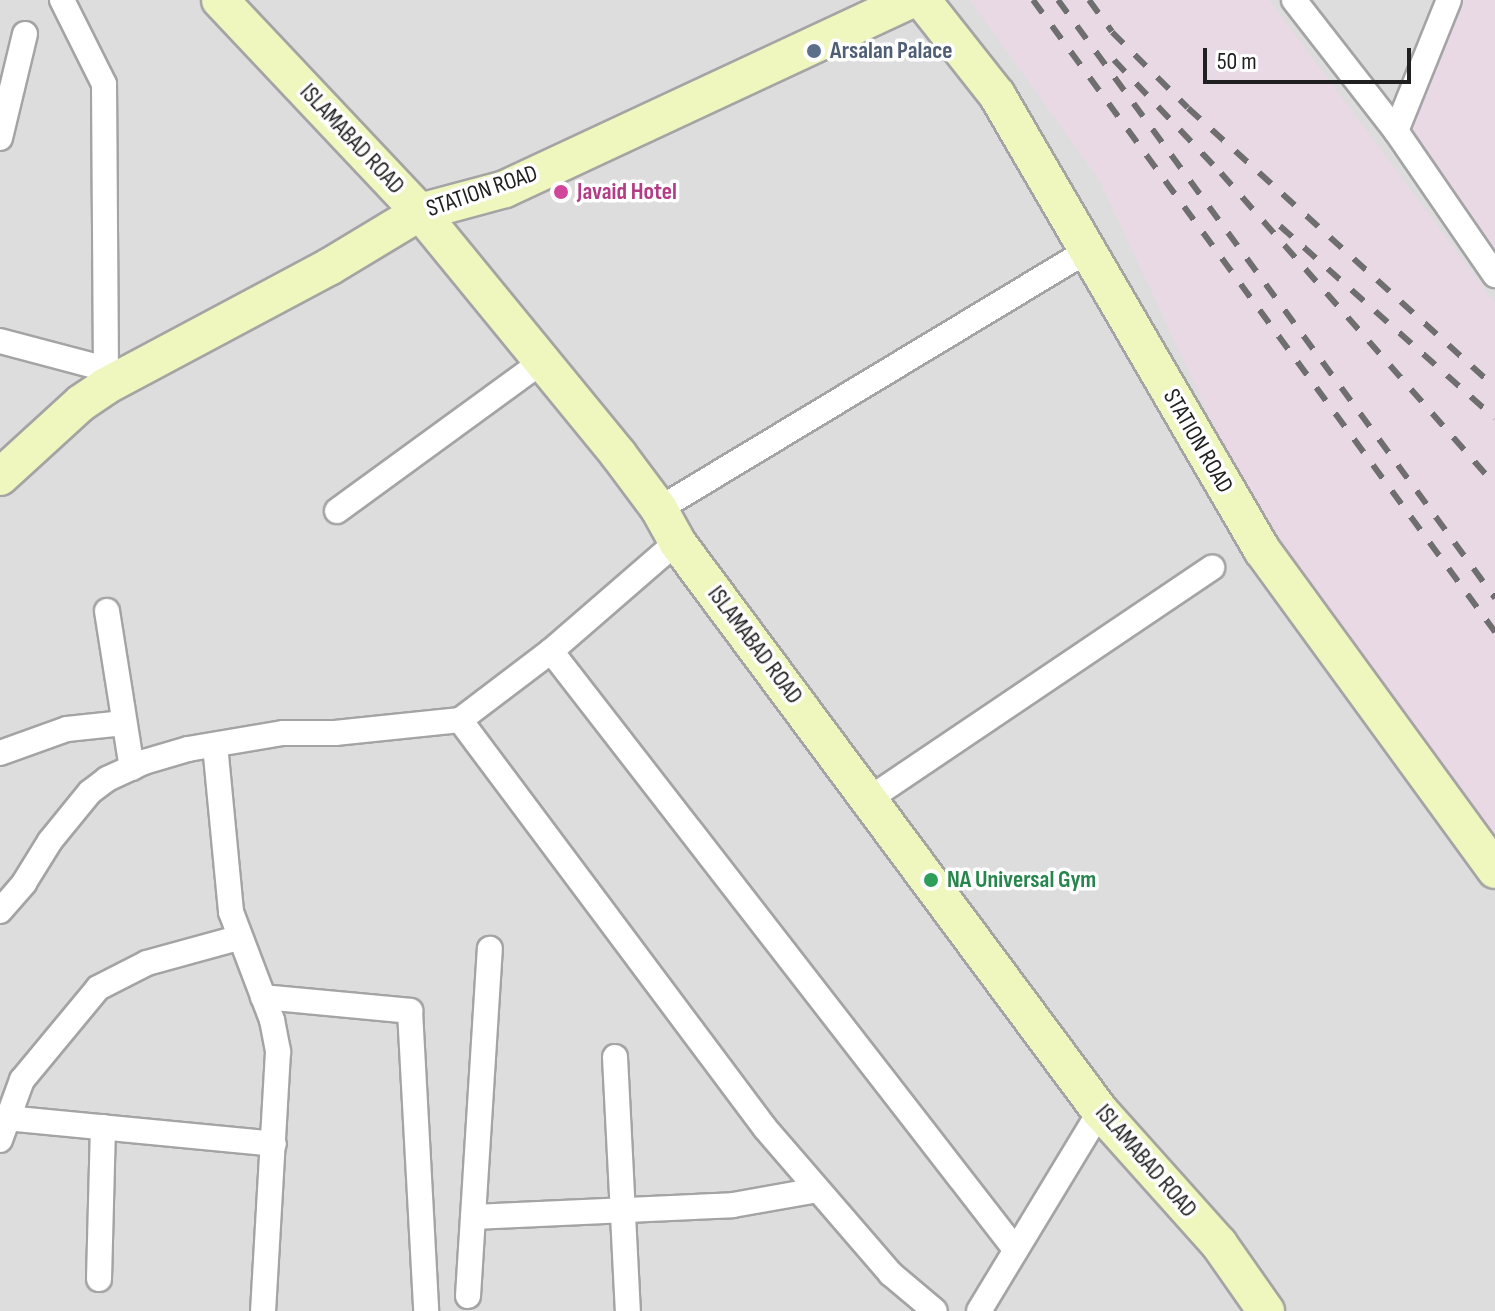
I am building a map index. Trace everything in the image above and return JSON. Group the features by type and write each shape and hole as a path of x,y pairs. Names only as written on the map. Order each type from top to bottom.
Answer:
{"street":[{"path":"0,341 106,378 104,84 62,0"},
{"name":"ISLAMABAD ROAD","path":"220,0 420,212 659,509 677,542 1100,1111 1219,1244 1266,1311"},
{"name":"STATION ROAD","path":"3,471 106,378 329,267 420,212 505,189 910,0"},
{"name":"STATION ROAD","path":"922,0 997,95 1090,249 1185,422 1262,550 1495,870"},
{"path":"1294,0 1396,131 1495,275"},
{"path":"1396,131 1449,0"},
{"path":"0,138 25,34"},
{"path":"659,509 1090,249"},
{"path":"337,511 541,362"},
{"path":"0,911 90,792 107,779 188,749 283,733 335,733 460,720 551,651 677,542"},
{"path":"869,799 1212,568"},
{"path":"107,611 132,768"},
{"path":"551,651 1015,1249"},
{"path":"460,720 605,918 817,1190 891,1274 935,1311"},
{"path":"0,753 67,729 124,723"},
{"path":"215,745 231,912 238,938 263,997 278,1052 263,1311"},
{"path":"238,938 147,963 98,988 22,1080 4,1116 274,1144"},
{"path":"468,1296 490,949"},
{"path":"263,997 410,1011 426,1311"},
{"path":"615,1057 628,1311"},
{"path":"979,1311 1100,1111"},
{"path":"99,1279 103,1127"},
{"path":"473,1217 733,1205 817,1190"}],"shaded area":[{"path":"0,0 1495,0 1495,1311 0,1311"},
{"path":"970,0 1269,0 1495,303 1495,855 1249,501 1100,181"},
{"path":"1447,0 1495,0 1495,275 1396,131"}],"railway":[{"path":"1033,0 1495,632"},
{"path":"1058,0 1495,598"},
{"path":"1089,0 1112,32 1188,108 1495,387"},
{"path":"1114,60 1221,173 1495,485"},
{"path":"1280,226 1495,418"}],"place":[{"name":"Arsalan Palace","path":"814,51"},
{"name":"Javaid Hotel","path":"561,192"},
{"name":"NA Universal Gym","path":"931,880"}]}
